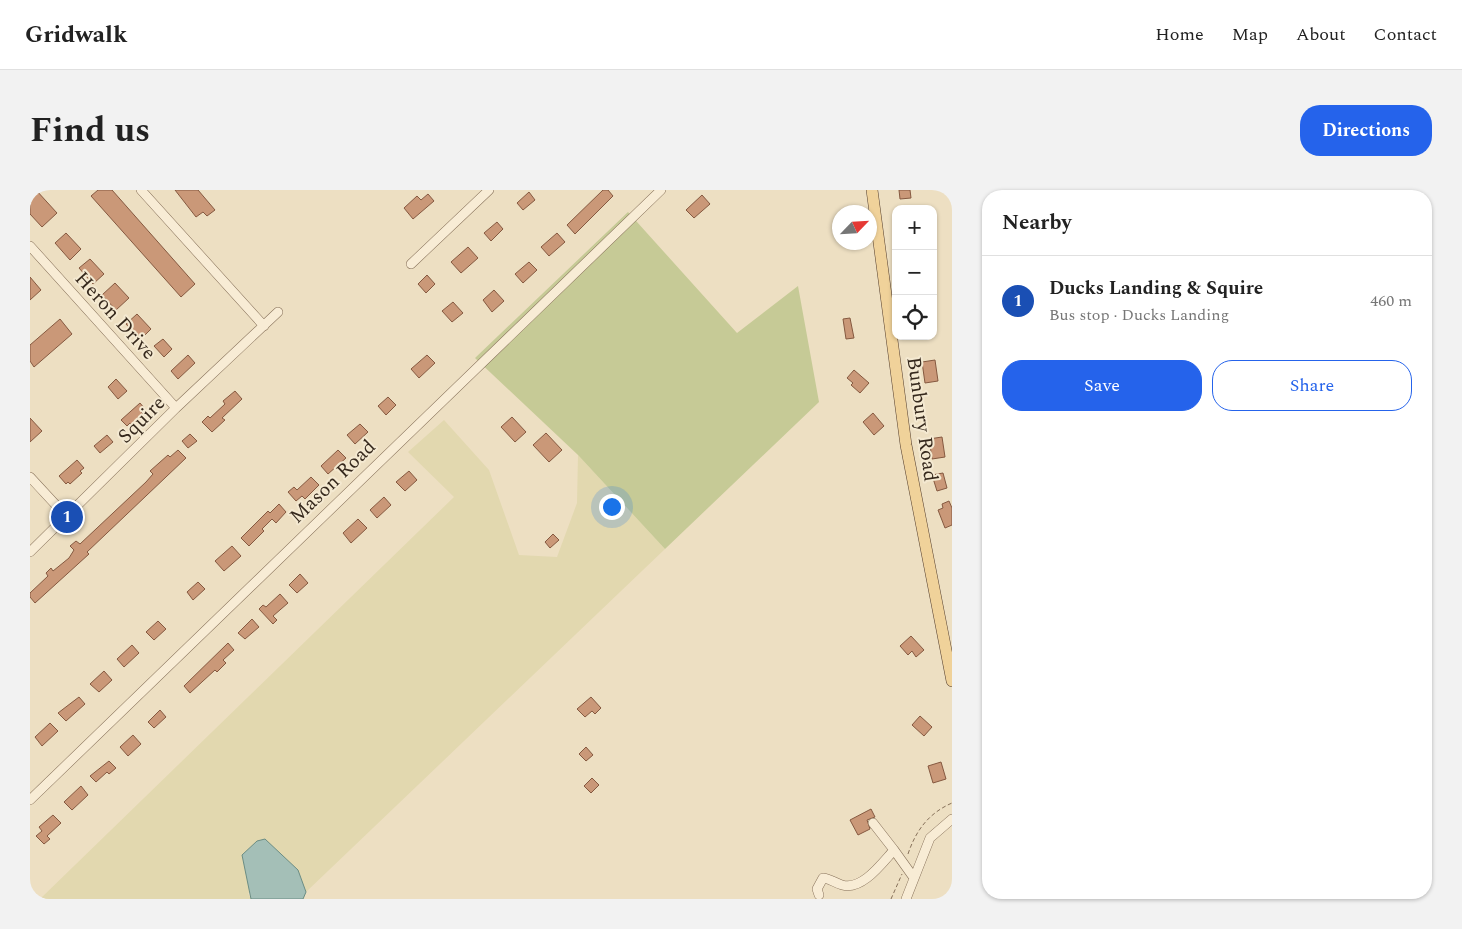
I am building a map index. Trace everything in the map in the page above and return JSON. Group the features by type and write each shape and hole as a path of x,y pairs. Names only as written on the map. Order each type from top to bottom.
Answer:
{"main road":[{"name":"Bunbury Road","path":"872,190 906,444 952,681"}],"street":[{"path":"141,190 264,326"},
{"path":"410,264 489,190"},
{"name":"Mason Road","path":"30,800 661,190"},
{"name":"Heron Drive","path":"30,246 176,408"},
{"name":"Squire","path":"30,552 176,408 278,312"},
{"path":"30,477 67,516"},
{"path":"906,899 930,838 952,819"},
{"path":"873,823 914,878"},
{"path":"819,895 817,889 824,878 843,885 854,885 876,869 894,850"}],"path":[{"path":"891,899 913,840 923,824 931,816 952,803"}],"shaded area":[{"path":"444,420 489,470 519,555 557,557 577,503 578,455 665,549 306,892 298,870 248,893 251,899 40,899 454,497 408,452"}],"green space":[{"path":"628,212 737,333 798,286 819,402 665,549 578,455 475,358"}],"water":[{"path":"265,839 298,870 306,892 303,899 251,899 242,855 257,841"}],"building":[{"path":"36,190 57,213 42,227 30,214 30,195"},
{"path":"98,190 112,190 195,284 181,297 91,196"},
{"path":"175,190 198,190 215,210 207,216 203,212 196,217"},
{"path":"603,190 608,190 613,196 575,234 567,225"},
{"path":"899,190 910,190 911,198 900,199"},
{"path":"529,192 535,200 523,210 517,203"},
{"path":"428,194 434,201 413,219 404,208 417,196 421,200"},
{"path":"702,195 710,204 694,218 686,210"},
{"path":"497,222 503,229 491,241 484,233"},
{"path":"66,233 81,249 70,260 55,243"},
{"path":"557,233 565,242 549,256 541,247"},
{"path":"468,247 478,258 461,273 451,262"},
{"path":"90,259 104,274 93,284 79,268"},
{"path":"529,262 537,270 523,283 515,274"},
{"path":"427,275 435,284 426,293 418,284"},
{"path":"30,277 41,290 30,300"},
{"path":"115,283 129,298 116,310 102,295"},
{"path":"494,290 504,301 492,312 483,300"},
{"path":"453,302 463,313 452,322 442,311"},
{"path":"137,314 151,329 140,340 126,324"},
{"path":"850,318 854,338 846,339 843,319"},
{"path":"60,319 72,334 34,367 30,361 30,345"},
{"path":"163,339 172,349 164,357 154,346"},
{"path":"188,355 195,363 178,379 171,371"},
{"path":"427,355 435,363 419,378 411,369"},
{"path":"935,360 938,381 925,383 922,362"},
{"path":"854,370 869,383 860,393 851,385 853,383 847,378"},
{"path":"116,379 127,391 118,399 108,387"},
{"path":"235,391 242,399 222,418 225,420 212,432 202,422 208,416 210,418 225,404 223,401"},
{"path":"388,397 396,405 386,415 378,406"},
{"path":"140,403 145,409 141,412 143,414 131,425 130,423 127,426 121,420"},
{"path":"873,413 884,426 874,435 863,422"},
{"path":"512,417 526,432 515,442 501,427"},
{"path":"30,418 42,431 30,442"},
{"path":"360,424 368,432 355,444 347,435"},
{"path":"546,433 562,450 549,462 533,445"},
{"path":"190,434 197,441 188,448 182,441"},
{"path":"107,435 113,442 100,453 94,446"},
{"path":"942,437 945,457 932,459 929,439"},
{"path":"178,450 186,458 87,552 89,554 35,603 30,597 30,593 48,576 46,573 51,568 53,571 69,558 74,550 70,546 76,541 80,544 146,482 153,474 150,471 168,455 170,457"},
{"path":"338,450 346,458 328,474 321,466"},
{"path":"77,460 84,468 80,471 82,473 70,484 68,482 66,484 59,476"},
{"path":"409,471 417,480 405,491 396,482"},
{"path":"943,473 947,488 937,491 932,475"},
{"path":"311,477 319,485 305,499 302,496 296,501 288,492 294,487 297,490"},
{"path":"384,497 391,505 377,518 370,510"},
{"path":"949,501 952,508 952,525 945,528 938,510 943,508 942,504"},
{"path":"279,504 286,512 276,523 272,519 262,529 264,531 249,546 241,538 268,511 270,513"},
{"path":"358,519 367,528 351,543 343,533"},
{"path":"553,534 559,540 550,548 545,542"},
{"path":"232,546 241,556 224,571 215,561"},
{"path":"300,574 308,583 297,593 289,585"},
{"path":"198,582 205,589 193,600 187,592"},
{"path":"280,594 288,603 273,616 277,620 273,624 259,609 263,605 266,607"},
{"path":"252,619 259,627 245,639 238,633"},
{"path":"158,621 166,629 154,640 146,632"},
{"path":"911,636 924,650 916,657 912,651 908,655 900,646"},
{"path":"228,643 234,650 223,660 226,663 217,672 215,670 190,693 184,686"},
{"path":"132,645 139,653 124,667 117,659"},
{"path":"104,671 112,680 99,692 90,684"},
{"path":"79,697 85,704 66,721 58,713"},
{"path":"591,697 601,708 595,714 592,711 585,717 577,709"},
{"path":"160,710 166,717 154,728 148,722"},
{"path":"920,716 932,727 924,736 912,725"},
{"path":"50,723 58,731 42,746 35,737"},
{"path":"133,735 141,744 128,756 120,747"},
{"path":"586,747 593,755 586,761 579,754"},
{"path":"109,761 116,768 109,774 107,772 96,782 90,776"},
{"path":"941,762 946,779 933,783 928,766"},
{"path":"592,778 599,785 591,793 584,786"},
{"path":"81,786 88,795 72,810 64,802"},
{"path":"871,809 875,817 867,820 870,829 858,835 850,820"},
{"path":"53,815 61,823 47,836 50,839 44,844 36,836 42,831 39,827"}],"place":[{"name":"Ducks Landing & Squire","path":"67,517"}]}
